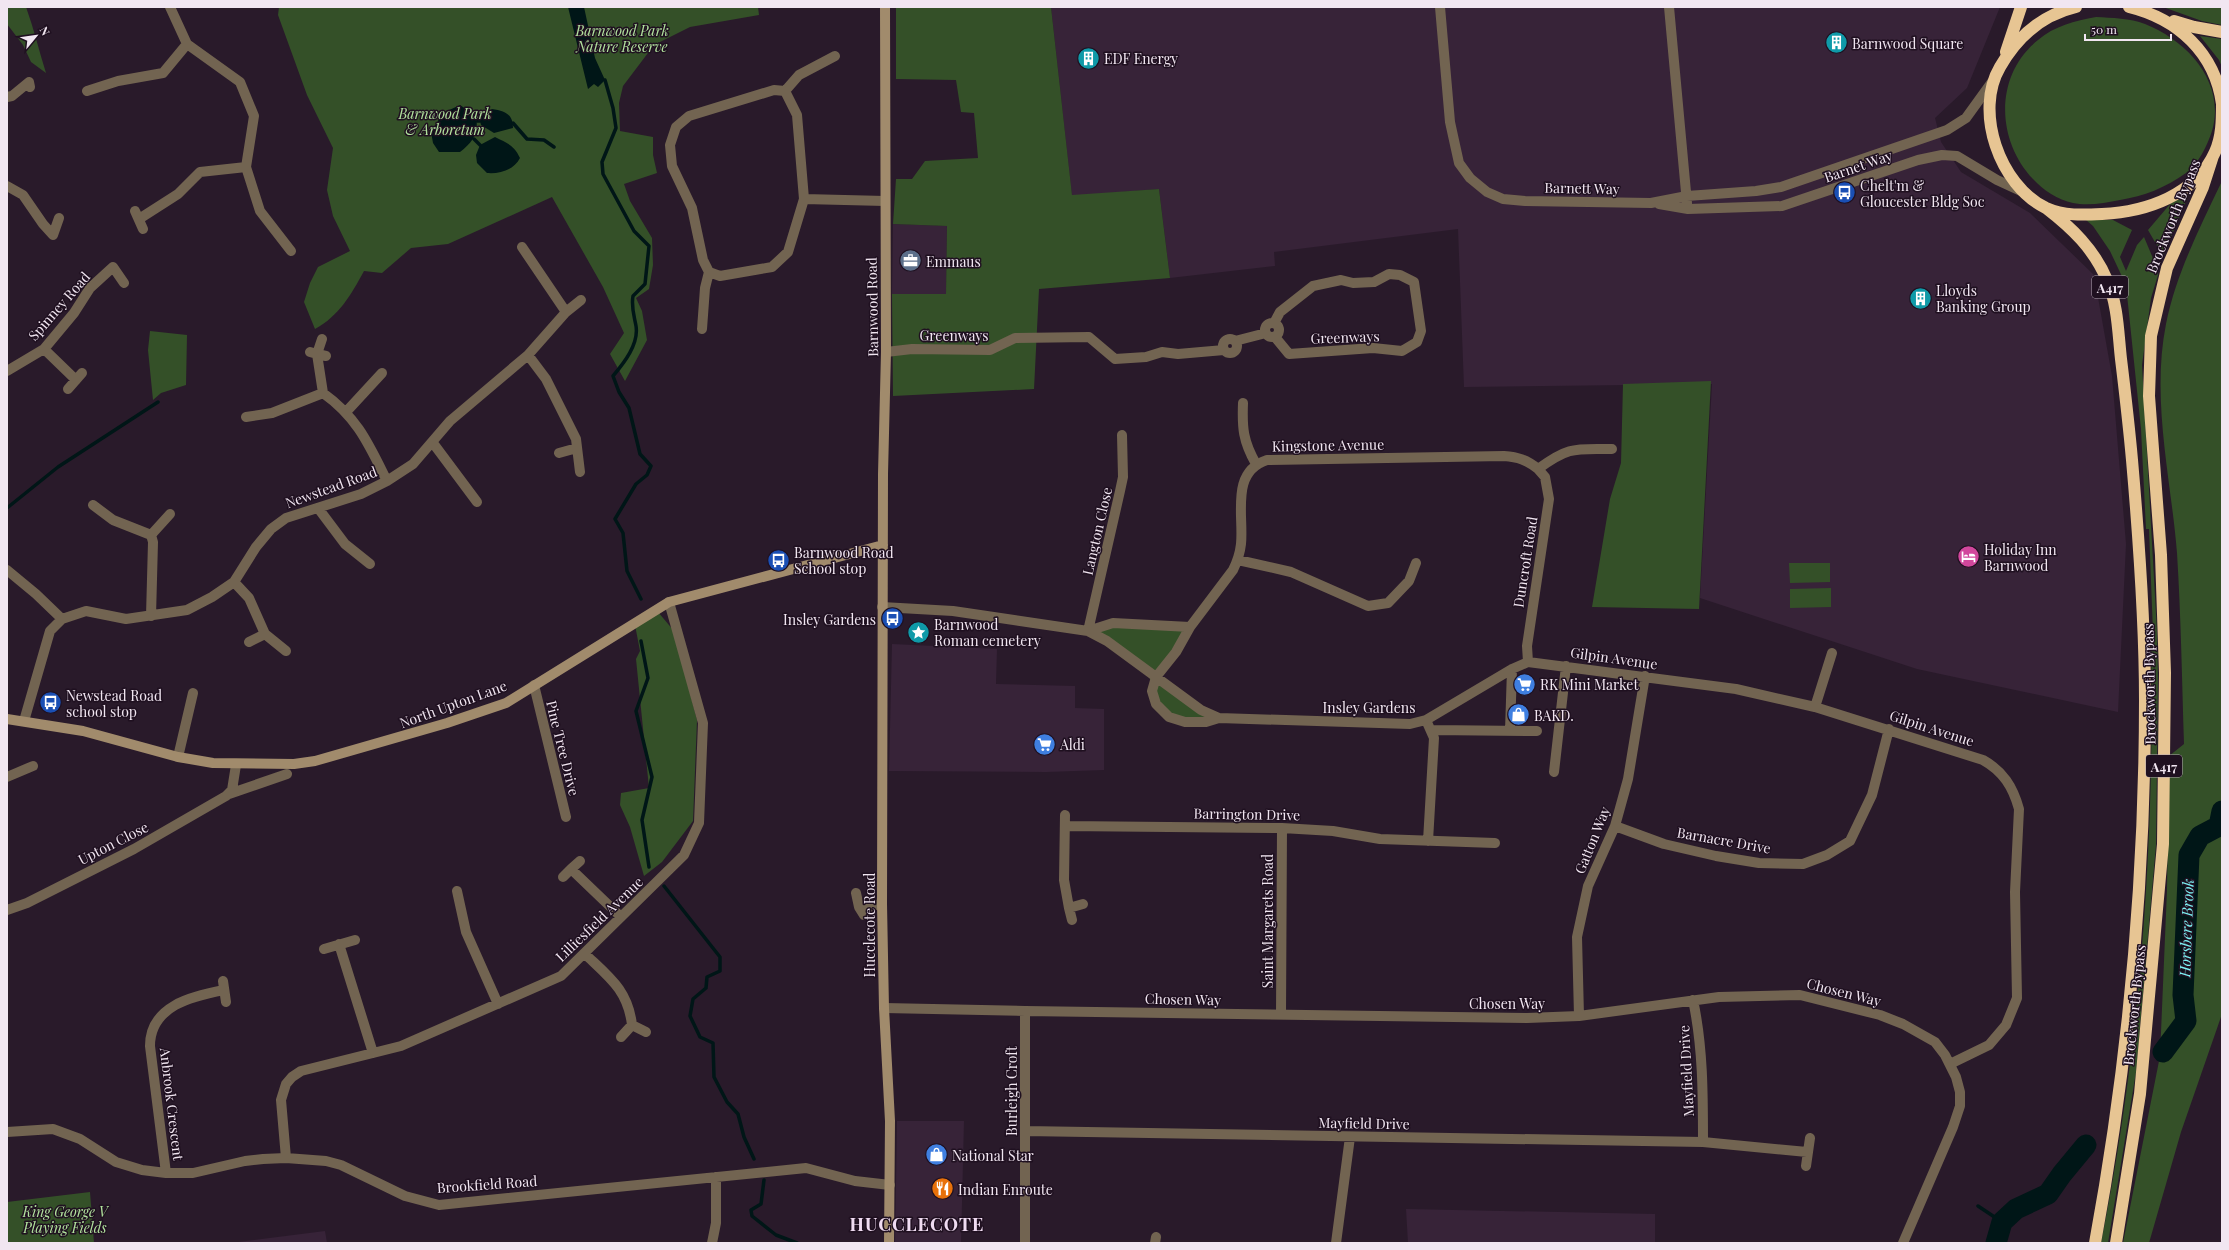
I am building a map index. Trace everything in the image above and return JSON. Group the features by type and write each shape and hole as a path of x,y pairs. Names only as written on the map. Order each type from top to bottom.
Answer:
{"highway":[{"path":"2004,59 2021,7"},
{"path":"2004,59 2016,43 2032,28 2056,13 2076,7"},
{"path":"2138,9 2194,27 2222,32"},
{"path":"2046,208 2080,216 2128,212 2160,203 2189,186 2201,175 2215,153 2220,131 2222,104 2216,77 2203,53 2182,31 2138,9"},
{"name":"Brockworth Bypass","path":"2004,59 1992,82 1988,102 1994,139 2009,172 2027,194 2069,226 2090,249 2100,265 2113,296 2130,439 2140,555 2145,701 2142,850 2124,1056 2095,1243"},
{"name":"A417","path":"2215,153 2222,139"},
{"name":"Brockworth Bypass","path":"2116,1243 2140,1094 2163,844 2165,673 2161,555 2149,396 2151,336 2167,268 2203,187 2215,153"}],"street":[{"path":"170,7 187,44 240,82 254,116 246,167 260,211 291,252"},
{"name":"Barnwood Road","path":"882,607 886,352 885,7"},
{"name":"Barnett Way","path":"1440,7 1450,122 1460,163 1470,178 1487,192 1503,199 1525,202 1651,203 1686,196"},
{"path":"1669,7 1688,209"},
{"path":"87,91 118,81 163,73 187,44"},
{"path":"785,91 799,74 835,56"},
{"path":"7,97 12,96 29,82 30,86"},
{"name":"Barnet Way","path":"1686,196 1756,191 1781,187 1947,130 1966,118 1992,82"},
{"path":"702,329 705,288 709,272 704,260 692,208 672,166 670,145 676,127 689,116 774,90 785,91"},
{"path":"709,272 720,276 772,267 788,252 804,199 797,115 785,91"},
{"name":"Barnet Way","path":"1651,203 1688,209 1782,206 1918,160 1942,155 1957,156 1997,180 2027,194"},
{"path":"139,220 178,194 200,172 246,167"},
{"path":"7,186 23,195 43,224 53,235 59,218"},
{"path":"804,199 885,201"},
{"path":"522,247 566,312"},
{"name":"Spinney Road","path":"7,371 44,349 74,313 90,288 113,267 124,283"},
{"name":"Greenways","path":"886,352 912,349 990,350 1015,338 1089,336 1115,359 1146,357 1162,352 1178,354 1224,350 1229,353 1234,352 1237,346 1235,341 1271,335 1278,335 1280,329 1274,323 1280,312 1313,286 1341,280 1353,283 1374,282 1389,274 1400,275 1414,282 1421,331 1417,342 1402,351 1373,348 1289,354 1271,335"},
{"name":"Newstead Road","path":"62,619 86,611 126,620 187,610 234,582 256,546 270,529 286,518 361,494 387,481 413,464 433,443 450,421 528,355 566,312 581,300"},
{"path":"322,339 318,354 323,393 346,412 362,432 387,481"},
{"path":"44,349 79,377 68,389"},
{"path":"528,355 546,379 576,439 580,472"},
{"path":"346,412 383,373"},
{"path":"246,417 272,413 323,393"},
{"path":"1243,403 1242,431 1247,448 1256,464"},
{"name":"Langton Close","path":"1088,631 1123,477 1122,435"},
{"path":"433,443 470,499"},
{"path":"559,453 577,448"},
{"path":"1538,469 1557,454 1571,449 1612,449"},
{"name":"Kingstone Avenue","path":"1156,677 1176,652 1190,627 1233,570 1238,560 1241,542 1240,498 1245,481 1256,464 1267,460 1504,456 1518,457 1538,469"},
{"name":"Duncroft Road","path":"1528,662 1526,646 1549,499 1545,477 1538,469"},
{"path":"93,505 112,520 151,535"},
{"path":"318,508 345,544 370,564"},
{"path":"151,535 170,514"},
{"path":"151,535 153,542 151,616"},
{"name":"North Upton Lane","path":"7,719 83,731 178,757 236,765 294,764 363,748 447,723 506,703 669,602 883,546"},
{"path":"1238,560 1291,572 1368,606 1388,603 1409,581 1416,563"},
{"path":"7,570 36,594 62,619 50,631 24,721"},
{"path":"234,582 249,598 265,634 286,651"},
{"name":"Lilliesfield Avenue","path":"286,1158 281,1100 282,1092 292,1077 310,1067 373,1053 416,1041 561,976 684,855 699,823 703,723 669,602"},
{"name":"Insley Gardens","path":"882,607 952,611 1088,631 1107,641 1201,710 1218,718"},
{"name":"Hucclecote Road","path":"882,607 882,904 884,1008 890,1121 889,1243"},
{"path":"1088,631 1113,623 1190,627"},
{"path":"249,642 265,634"},
{"path":"1815,707 1832,653"},
{"name":"Insley Gardens","path":"1156,677 1152,692 1156,704 1169,717 1185,722 1206,722 1218,718 1410,724 1426,720 1512,669 1528,662"},
{"name":"Gilpin Avenue","path":"1528,662 1736,689 1815,707 1889,729 1966,753 1993,766 2008,783 2019,809 2015,892 2017,998 2006,1025 1989,1045 1950,1064"},
{"path":"1554,772 1566,666"},
{"path":"1510,731 1512,669"},
{"name":"Gatton Way","path":"1579,1016 1577,937 1588,886 1615,826 1628,779 1645,676"},
{"name":"Pine Tree Drive","path":"534,685 566,816"},
{"path":"178,757 193,693"},
{"path":"1426,720 1432,730 1434,738 1428,841"},
{"name":"Barnacre Drive","path":"1615,826 1664,844 1716,856 1759,862 1803,864 1827,855 1850,841 1872,795 1889,729"},
{"path":"1432,730 1537,731"},
{"path":"229,794 233,787 236,765"},
{"path":"7,777 33,766"},
{"name":"Upton Close","path":"7,910 27,903 134,849 229,794 287,774"},
{"path":"1066,815 1064,880 1072,920"},
{"name":"Barrington Drive","path":"1065,826 1282,828 1333,830 1380,839 1495,843"},
{"name":"Saint Margarets Road","path":"1280,1014 1282,828"},
{"path":"563,877 580,861"},
{"path":"571,869 621,918"},
{"path":"457,891 466,932 498,1004"},
{"path":"856,893 859,907 864,915 869,906 882,904"},
{"path":"1069,908 1083,904"},
{"path":"324,949 355,940"},
{"path":"339,944 373,1053"},
{"path":"585,954 619,987 627,999 632,1025"},
{"name":"Anbrook Crescent","path":"166,1173 150,1037 159,1016 172,1007 224,986 226,1002"},
{"name":"Chosen Way","path":"884,1008 1025,1012 1527,1018 1579,1016 1719,997 1800,995 1837,1004 1903,1024 1935,1042 1950,1064 1960,1092 1960,1106 1903,1243"},
{"name":"Mayfield Drive","path":"1693,1000 1698,1024 1703,1079 1703,1142"},
{"name":"Burleigh Croft","path":"1025,1012 1025,1243"},
{"path":"632,1025 646,1032"},
{"path":"621,1037 632,1025"},
{"name":"Brookfield Road","path":"7,1132 53,1129 80,1139 116,1162 142,1170 166,1173 193,1173 245,1161 286,1158 326,1161 341,1165 405,1196 439,1204 806,1168 855,1181 890,1185"},
{"name":"Mayfield Drive","path":"1025,1131 1703,1142 1807,1152"},
{"path":"1336,1243 1350,1137"},
{"path":"1806,1166 1810,1138"},
{"path":"712,1243 716,1223 716,1177"}],"shaded area":[{"path":"568,7 584,7 595,58 605,80 598,87 594,84 588,89"},
{"path":"1051,7 2000,7 1967,88 1935,118 1941,142 1961,172 2030,213 2094,275 2112,376 2126,544 2118,712 1917,669 1700,598 1712,384 1464,387 1458,229 1274,252 1275,266 1170,278 1159,189 1072,196"},
{"path":"460,105 476,116 477,127 474,137 472,141 460,152 439,152 433,143 431,132 443,113"},
{"path":"492,109 504,112 510,116 513,123 513,128 494,133 481,125 479,117"},
{"path":"495,137 513,147 520,158 514,166 502,172 487,173 477,163 476,155 480,145"},
{"path":"893,224 947,226 946,294 892,294"},
{"path":"892,644 997,649 996,684 1075,686 1075,708 1104,709 1104,770 1046,772 889,771"},
{"path":"897,1121 964,1121 961,1243 895,1243"},
{"path":"1406,1209 1655,1214 1655,1243 1408,1243"},
{"path":"325,1231 327,1243 230,1243"}],"green space":[{"path":"7,7 26,7 46,73 31,62 23,45 7,24"},
{"name":"Barnwood Park & Arboretum","path":"279,7 758,7 759,15 690,27 654,45 623,86 619,103 620,131 653,137 653,155 657,173 624,184 630,201 652,238 653,265 649,289 636,298 642,311 647,340 625,381 610,354 624,333 603,287 552,197 448,244 411,248 382,273 364,271 344,304 331,318 315,329 304,302 310,283 318,267 350,251 333,216 327,190 333,148 307,95 278,15"},
{"path":"896,7 1051,7 1072,195 1159,189 1170,278 1039,289 1034,389 893,396 892,294 946,294 947,226 893,224 896,179 912,179 925,161 978,158 974,113 961,112 956,80 896,79"},
{"path":"2163,7 2222,7 2222,25 2202,21"},
{"path":"2096,17 2139,22 2176,41 2200,66 2208,81 2213,96 2215,113 2212,131 2208,142 2195,164 2186,173 2154,191 2137,196 2102,203 2079,204 2056,197 2046,191 2033,179 2021,163 2012,146 2007,127 2005,108 2007,89 2013,71 2024,54 2038,40 2051,31 2073,22"},
{"path":"2200,36 2222,39 2222,67 2219,60"},
{"path":"2222,181 2222,1014 2181,1132 2149,1243 2123,1243 2160,1056 2167,890 2169,756 2184,744 2177,553 2161,410 2162,353 2170,305 2182,269"},
{"path":"2189,194 2163,256 2148,230 2171,203"},
{"path":"2086,220 2113,220 2132,230 2120,257 2126,271 2137,245 2144,237 2155,263 2158,275 2151,298 2142,365 2157,632 2158,677 2156,845 2136,1072 2108,1243 2101,1243 2115,1168 2126,1093 2142,942 2150,789 2152,713 2151,637 2153,633 2149,529 2146,529 2141,429 2126,285 2110,251 2093,226"},
{"path":"150,331 187,335 186,385 161,393 153,400 148,350"},
{"path":"1711,381 1699,609 1592,607 1610,499 1621,463 1623,384"},
{"path":"1789,563 1830,563 1830,582 1790,583"},
{"path":"1831,588 1831,607 1790,608 1790,589"},
{"path":"658,612 674,631 697,720 693,821 662,862 644,876 630,827 620,805 621,793 649,788 636,659 640,651 635,625"},
{"path":"1113,623 1194,625 1154,678 1219,718 1169,717 1152,691 1149,674 1088,631"},
{"name":"King George V Playing Fields","path":"90,1192 94,1243 7,1243 7,1202"}],"waterway":[{"path":"605,80 613,108 616,128 602,162 603,174 634,231 649,246 645,284 633,296 632,300 636,326 635,340 630,353 613,376 619,392 629,408 640,454 651,466 647,475 636,484 615,519 623,533 627,571 641,599"},
{"path":"513,123 527,139 544,140 554,147"},
{"path":"474,139 480,145"},
{"path":"7,508 58,467 158,402"},
{"path":"641,641 648,678 636,711 652,777 642,820 649,867"},
{"name":"Horsbere Brook","path":"2163,1052 2186,1021 2183,995 2189,855 2200,836 2219,826 2222,811"},
{"path":"664,886 720,957 720,971 707,977 706,988 693,999 690,1016 700,1037 713,1043 714,1077 727,1102 738,1114 744,1137 754,1159"},
{"name":"Horsbere Brook","path":"1996,1243 2002,1222 2016,1209 2048,1194 2086,1145"},
{"path":"764,1180 761,1204 751,1210 752,1216 776,1235 797,1243"},
{"path":"1978,1206 2002,1222"}],"place":[{"name":"Barnwood Square","path":"1836,43"},
{"name":"EDF Energy","path":"1089,58"},
{"name":"Chelt'm & Gloucester Bldg Soc","path":"1845,193"},
{"name":"Emmaus","path":"910,261"},
{"name":"Lloyds Banking Group","path":"1921,298"},
{"name":"Holiday Inn Barnwood","path":"1968,557"},
{"name":"Barnwood Road School stop","path":"778,560"},
{"name":"Insley Gardens","path":"892,619"},
{"name":"Barnwood Roman cemetery","path":"918,632"},
{"name":"RK Mini Market","path":"1524,684"},
{"name":"Newstead Road school stop","path":"50,703"},
{"name":"BAKD.","path":"1519,715"},
{"name":"Aldi","path":"1044,744"},
{"name":"National Star","path":"937,1155"},
{"name":"Indian Enroute","path":"943,1189"}],"district":[{"name":"HUCCLECOTE","path":"917,1224"}],"park label":[{"name":"Barnwood Park Nature Reserve","path":"622,38"}]}
